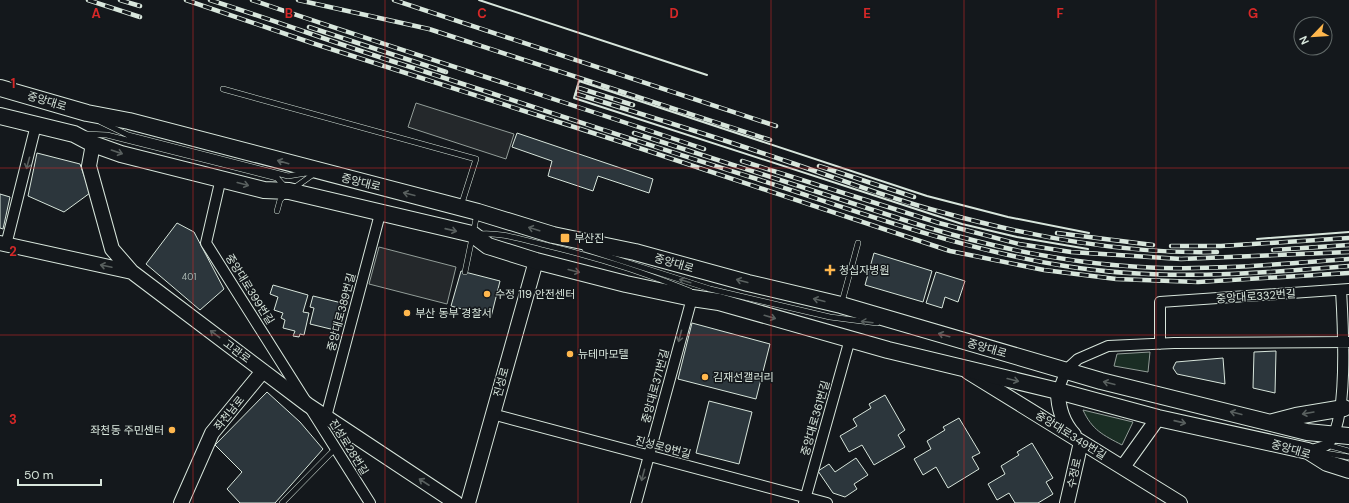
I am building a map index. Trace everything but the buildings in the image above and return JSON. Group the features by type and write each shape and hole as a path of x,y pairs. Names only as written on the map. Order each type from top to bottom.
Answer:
{"main road":[{"name":"중앙대로","path":"0,88 87,113 129,121 317,172 461,207 553,235 635,252 748,283 841,305 1101,381 1274,422 1310,440 1327,463 1349,470"},
{"name":"중앙대로","path":"0,116 74,134 93,144 121,154 264,190 289,191 380,214 472,234 488,246 536,261 626,284 692,298 719,302 850,340 1058,391 1158,418 1310,440 1334,439"},
{"path":"1274,422 1296,416 1347,408"}],"street":[{"path":"3,244 36,125"},
{"path":"93,144 89,166 112,249 132,272"},
{"name":"중앙대로399번길","path":"221,178 206,243 308,405"},
{"name":"중앙대로389번길","path":"326,417 380,214"},
{"name":"고관로","path":"3,244 132,272 308,405 456,503"},
{"name":"진성로","path":"468,503 536,261"},
{"name":"중앙대로332번길","path":"1160,344 1160,302 1345,290 1347,408 1334,439"},
{"name":"중앙대로371번길","path":"636,503 692,298"},
{"name":"중앙대로361번길","path":"805,500 850,340"},
{"path":"1081,442 1070,430 1061,413 1058,400 1058,391 1066,370 1078,359 1108,346 1346,342"},
{"name":"중앙대로349번길","path":"962,368 1180,503"},
{"name":"좌천남로","path":"181,503 212,433 263,371"},
{"name":"진성로28번길","path":"308,405 370,503"},
{"name":"진성로9번길","path":"492,414 648,455 805,500 827,503"},
{"path":"1123,467 1158,418"},
{"name":"수정로","path":"1067,503 1081,442"}],"lane":[{"path":"223,89 476,159 461,207"},
{"path":"74,134 107,135 277,178 289,191"},
{"path":"277,211 280,200 289,191 317,172"},
{"path":"465,272 472,234 478,212"},
{"path":"472,234 494,233 631,268 719,302"},
{"path":"553,235 591,251 710,289 830,317 919,328"},
{"path":"841,305 858,243"},
{"path":"1334,439 1349,451"},
{"path":"1310,440 1329,452 1349,457"},
{"path":"282,503 336,448"}],"green space":[{"path":"1150,352 1148,372 1114,366 1117,354"},
{"path":"1083,410 1133,422 1122,445 1094,427 1086,417"}],"shaded area":[{"path":"416,103 514,134 506,159 408,127"},
{"path":"379,247 456,267 447,304 369,284"}],"railway":[{"path":"88,0 140,17"},
{"path":"120,0 140,6"},
{"path":"186,0 312,43 618,141 950,251 1044,270 1116,279 1198,282 1349,273"},
{"path":"210,0 871,217 986,250 1026,259 1100,271 1171,275 1207,275 1349,266"},
{"path":"252,0 704,149"},
{"path":"298,0 429,29 770,140"},
{"path":"394,0 776,126"},
{"path":"309,27 446,72"},
{"path":"579,88 633,105"},
{"path":"577,94 730,142 860,187 975,221 1044,236 1112,247 1182,252 1217,252"},
{"path":"634,133 952,235 1005,248 1059,258 1113,265 1166,268 1244,266 1349,259"},
{"path":"742,161 939,223 1019,244 1071,252 1181,259 1349,252"},
{"path":"819,166 914,197"},
{"path":"1057,233 1153,245"},
{"path":"1171,246 1221,246 1349,238"},
{"path":"1273,250 1349,245"}],"wall":[{"path":"479,0 707,75"},
{"path":"1088,249 1017,237 962,224 574,98 579,81 927,196 1008,217 1089,233"},
{"path":"1257,239 1349,232"}],"place":[{"name":"부산진","path":"565,238"},
{"name":"청십자병원","path":"830,270"},
{"name":"수정 119 안전센터","path":"487,294"},
{"name":"부산 동부 경찰서","path":"407,313"},
{"name":"뉴테마모텔","path":"570,354"},
{"name":"김재선갤러리","path":"705,377"},
{"name":"좌천동 주민센터","path":"172,430"}]}
